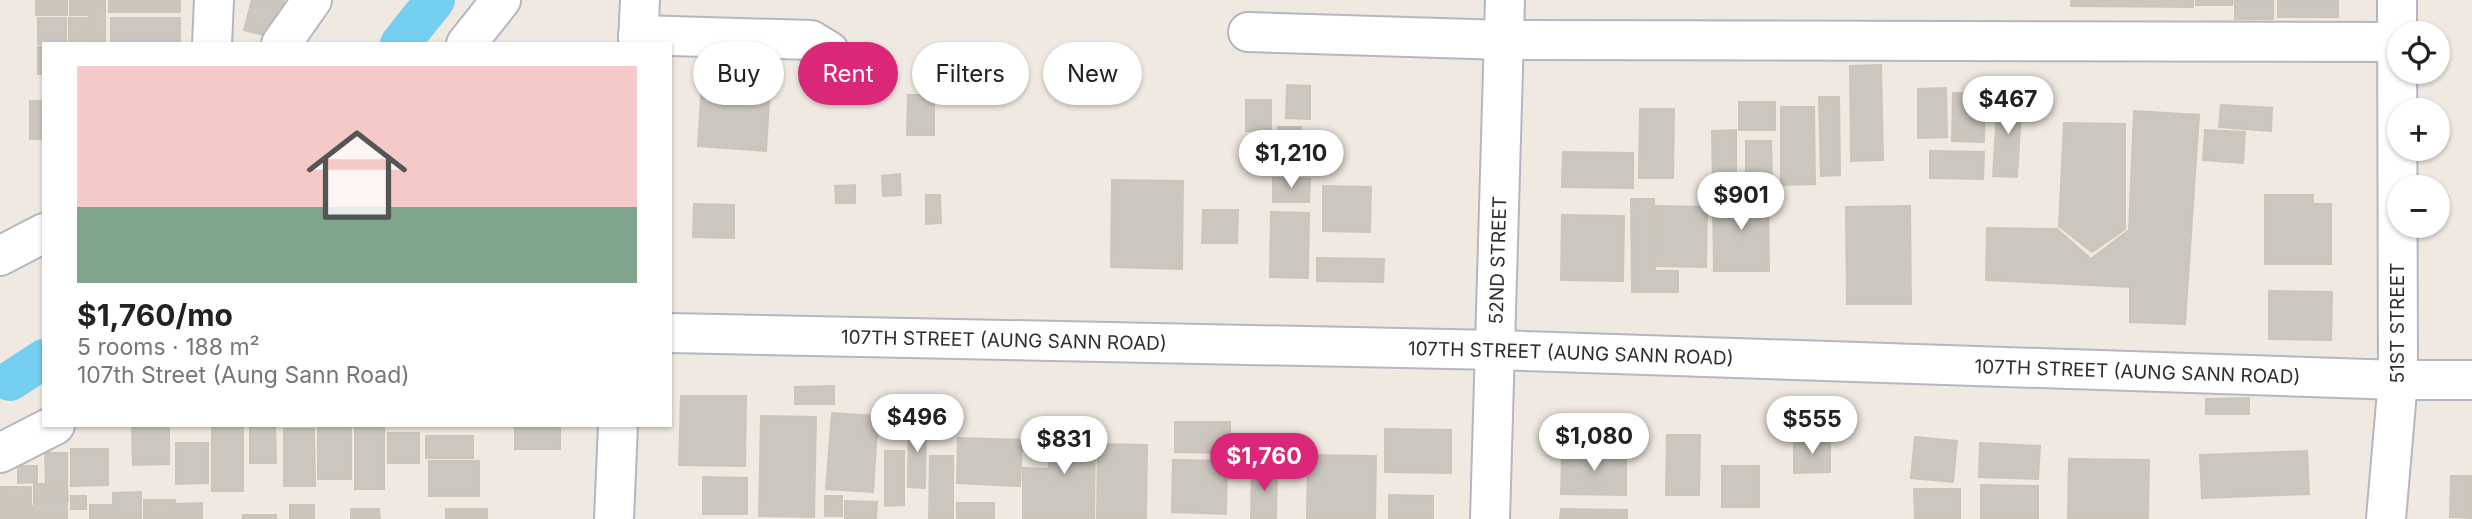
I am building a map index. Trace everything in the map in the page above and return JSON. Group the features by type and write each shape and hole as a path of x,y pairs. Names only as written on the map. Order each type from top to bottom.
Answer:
{"street":[{"path":"212,42 214,0"},
{"path":"282,42 312,0"},
{"path":"468,42 500,0"},
{"name":"52ND STREET","path":"1490,519 1505,0"},
{"name":"51ST STREET","path":"2396,21 2397,0"},
{"path":"639,26 814,42"},
{"path":"1248,32 1505,40 2387,42"},
{"name":"51ST STREET","path":"2386,519 2398,380 2396,84"},
{"path":"0,256 42,234"},
{"name":"107TH STREET (AUNG SANN ROAD)","path":"672,333 1496,350 2398,380 2472,380"},
{"path":"0,453 51,427"},
{"path":"614,519 618,427"}],"building":[{"path":"36,0 67,0 67,15 36,15"},
{"path":"70,0 105,0 105,42 89,42 89,15 70,15"},
{"path":"109,0 180,0 180,12 109,12"},
{"path":"252,0 284,0 275,38 244,30"},
{"path":"2071,0 2193,0 2193,7 2071,6"},
{"path":"2196,0 2233,0 2232,5 2196,5"},
{"path":"2235,0 2273,0 2273,19 2235,19"},
{"path":"2278,0 2338,0 2338,17 2278,17"},
{"path":"38,18 66,18 66,42 38,44"},
{"path":"69,18 88,18 88,42 69,42"},
{"path":"111,18 180,18 180,42 111,42"},
{"path":"38,47 42,47 42,74 38,74"},
{"path":"1881,65 1883,160 1851,161 1850,66"},
{"path":"1287,85 1310,86 1310,119 1286,118"},
{"path":"1946,88 1947,137 1918,138 1918,89"},
{"path":"1953,93 1985,94 1984,142 1952,141"},
{"path":"1998,94 2022,95 2017,177 1993,176"},
{"path":"908,95 912,95 912,105 934,105 934,135 907,135"},
{"path":"1819,97 1839,97 1840,175 1821,176"},
{"path":"1246,100 1271,100 1271,131 1246,131"},
{"path":"30,101 42,101 42,139 30,139"},
{"path":"1739,102 1775,102 1775,130 1739,130"},
{"path":"701,105 769,105 766,151 698,146"},
{"path":"2221,105 2272,108 2271,131 2219,127"},
{"path":"1781,107 1814,107 1815,184 1781,185"},
{"path":"1640,109 1674,109 1673,178 1639,178"},
{"path":"2134,111 2199,115 2185,324 2130,322 2130,287 1986,280 1987,228 2057,229 2091,259 2129,230"},
{"path":"2064,123 2125,124 2125,229 2092,252 2059,226"},
{"path":"1278,127 1301,127 1300,169 1277,169"},
{"path":"1736,130 1736,188 1713,188 1712,131"},
{"path":"2205,130 2245,132 2243,163 2203,160"},
{"path":"1746,141 1771,141 1772,185 1746,185"},
{"path":"1930,151 1984,152 1983,179 1930,178"},
{"path":"1563,152 1633,153 1633,188 1562,187"},
{"path":"900,174 901,195 883,196 882,176"},
{"path":"1273,178 1310,179 1309,202 1273,202"},
{"path":"1112,180 1183,181 1182,269 1111,267"},
{"path":"855,185 855,203 836,203 835,186"},
{"path":"1323,186 1371,187 1370,232 1323,231"},
{"path":"1713,193 1768,193 1769,271 1714,271"},
{"path":"926,195 940,195 941,223 926,224"},
{"path":"2265,195 2313,195 2313,204 2331,204 2331,264 2265,264"},
{"path":"1631,199 1654,199 1655,271 1678,271 1678,292 1632,292"},
{"path":"694,204 734,205 734,238 693,237"},
{"path":"1656,206 1707,207 1706,267 1655,266"},
{"path":"1910,206 1911,304 1847,304 1846,207"},
{"path":"1203,210 1238,210 1237,243 1202,243"},
{"path":"1271,212 1309,213 1308,278 1270,277"},
{"path":"1562,215 1624,216 1623,281 1561,280"},
{"path":"1317,258 1384,259 1383,282 1317,281"},
{"path":"2269,291 2332,292 2331,340 2269,339"},
{"path":"834,386 834,404 795,404 795,387"},
{"path":"681,396 746,396 745,466 679,465"},
{"path":"2249,398 2249,414 2206,414 2206,399"},
{"path":"832,413 878,416 873,492 826,489"},
{"path":"761,416 816,417 814,517 759,516"},
{"path":"909,421 926,421 925,488 908,487"},
{"path":"1050,422 1095,423 1094,519 1023,519 1023,468 1049,469"},
{"path":"1175,422 1230,422 1230,453 1175,452"},
{"path":"132,427 169,427 169,464 133,465"},
{"path":"212,427 243,427 243,491 212,491"},
{"path":"250,427 275,427 276,463 250,463"},
{"path":"318,427 351,427 351,479 318,479"},
{"path":"355,427 384,427 384,489 355,489"},
{"path":"515,427 560,427 560,449 515,449"},
{"path":"284,429 314,429 315,486 284,486"},
{"path":"1385,429 1451,430 1451,473 1385,472"},
{"path":"388,433 419,433 419,463 388,463"},
{"path":"1667,435 1700,435 1699,495 1666,495"},
{"path":"426,436 473,436 473,458 426,458"},
{"path":"1915,437 1957,441 1953,482 1911,478"},
{"path":"958,438 1022,440 1020,486 957,483"},
{"path":"1794,440 1830,440 1830,472 1794,473"},
{"path":"176,443 208,443 208,483 176,484"},
{"path":"1980,443 2040,446 2038,479 1979,477"},
{"path":"1098,444 1147,445 1146,519 1097,519"},
{"path":"71,449 108,449 108,485 71,486"},
{"path":"885,451 904,451 904,505 885,506"},
{"path":"2307,451 2309,494 2202,498 2200,455"},
{"path":"1562,452 1626,452 1626,495 1561,494"},
{"path":"45,453 67,453 67,486 46,486"},
{"path":"1308,455 1376,456 1375,519 1307,519"},
{"path":"930,456 953,456 953,519 929,519"},
{"path":"2069,459 2149,460 2148,519 2068,519"},
{"path":"1173,460 1227,461 1226,514 1172,512"},
{"path":"429,461 479,461 479,496 429,496"},
{"path":"18,466 37,466 37,482 18,483"},
{"path":"1722,466 1759,466 1759,507 1722,507"},
{"path":"1252,467 1277,467 1276,519 1251,519"},
{"path":"2451,476 2472,476 2472,518 2450,517"},
{"path":"703,477 747,478 747,514 703,514"},
{"path":"34,484 45,484 45,500 34,500"},
{"path":"1981,485 2038,486 2038,519 1981,519"},
{"path":"0,487 31,487 31,504 0,504"},
{"path":"47,488 67,488 68,500 47,500"},
{"path":"1914,489 1960,489 1960,519 1915,519"},
{"path":"141,492 141,519 113,519 113,493"},
{"path":"1389,495 1433,496 1433,519 1389,519"},
{"path":"71,496 86,496 86,509 71,509"},
{"path":"825,496 842,496 842,516 825,516"},
{"path":"144,500 175,500 175,519 144,519"},
{"path":"34,501 67,501 67,519 34,519"},
{"path":"845,501 877,502 876,519 845,519"},
{"path":"202,503 202,519 177,519 177,504"},
{"path":"957,503 994,503 994,519 957,519"},
{"path":"90,505 112,505 113,519 90,519"},
{"path":"290,505 314,505 314,519 290,519"},
{"path":"0,506 33,506 33,519 0,519"},
{"path":"351,509 379,509 380,519 351,519"},
{"path":"446,509 487,509 487,519 446,519"},
{"path":"1561,509 1627,510 1627,519 1560,519"},
{"path":"243,515 276,515 276,519 243,519"}],"waterway":[{"path":"402,42 435,0"},
{"path":"10,381 42,360"}]}
